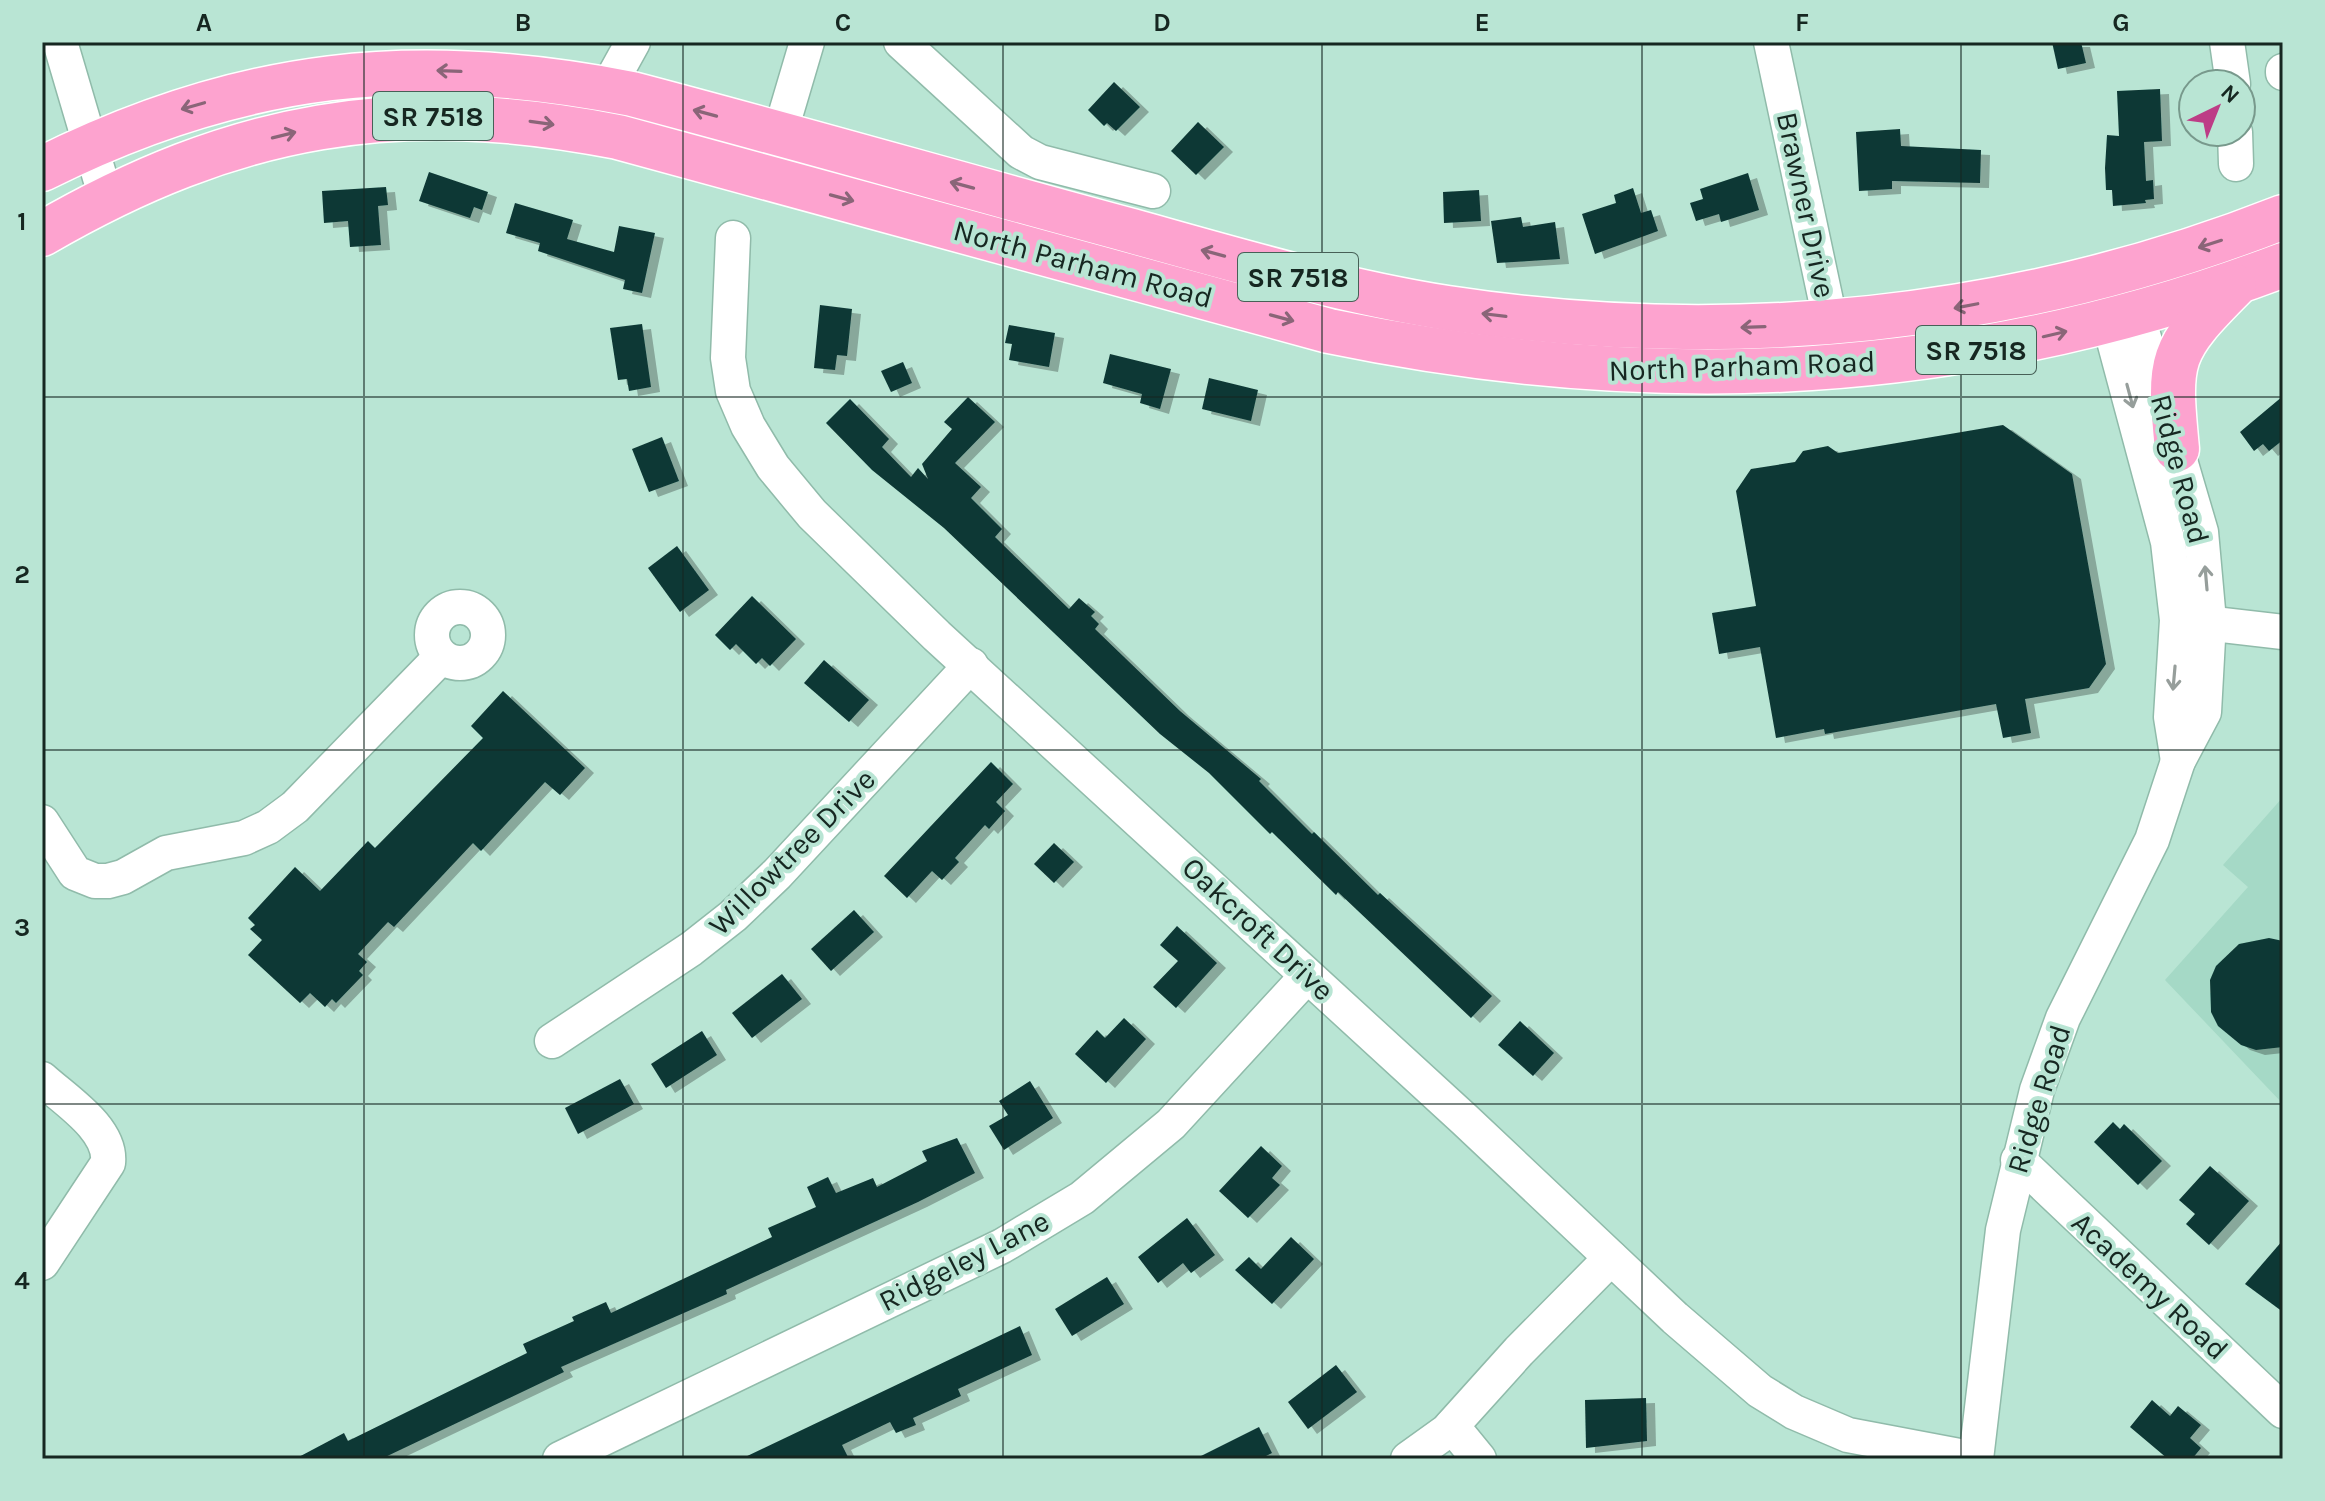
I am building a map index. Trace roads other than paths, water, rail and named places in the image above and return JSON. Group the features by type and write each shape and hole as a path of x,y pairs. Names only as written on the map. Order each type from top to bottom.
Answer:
{"highway":[{"name":"North Parham Road","path":"42,169 89,145 222,97 353,74 479,72 607,89 1298,277 1400,300 1534,320 1623,326 1719,328 1831,324 1950,309 2111,274 2283,217"},
{"name":"North Parham Road","path":"42,234 106,198 210,155 275,137 355,121 410,116 508,119 563,126 767,177 1329,331 1423,350 1607,371 1696,373 1840,367 1974,351 2123,317 2237,283 2283,265"},
{"path":"2177,449 2171,390 2175,361 2199,321 2237,283"}],"street":[{"path":"60,42 106,198"},
{"path":"607,89 633,42"},
{"path":"767,177 807,42"},
{"path":"901,42 1021,152 1040,162 1153,191"},
{"name":"Brawner Drive","path":"1771,42 1840,367"},
{"path":"2227,42 2231,68"},
{"name":"Oakcroft Drive","path":"733,238 728,358 733,391 748,426 773,467 812,514 1611,1258 1760,1391 1794,1412 1848,1435 1975,1459"},
{"name":"Ridge Road","path":"1975,1459 1991,1311 2018,1160 2063,1018 2152,840 2178,761 2204,712 2193,621 2168,542 2123,317 2111,274"},
{"name":"Ridge Road","path":"2123,317 2177,449 2201,532 2193,621"},
{"path":"2193,621 2283,632"},
{"path":"42,822 52,860 95,881 123,877 166,853 244,838 268,827 322,782 441,657"},
{"name":"Willowtree Drive","path":"552,1041 691,949 733,916 777,874 971,665"},
{"name":"Ridgeley Lane","path":"560,1459 1002,1246 1082,1198 1171,1124 1307,976"},
{"path":"42,1079 102,1135 109,1149 108,1163 42,1263"},
{"name":"Academy Road","path":"2018,1160 2283,1411"},
{"path":"1408,1459 1452,1426 1611,1258"},
{"path":"1452,1426 1479,1459"}]}
